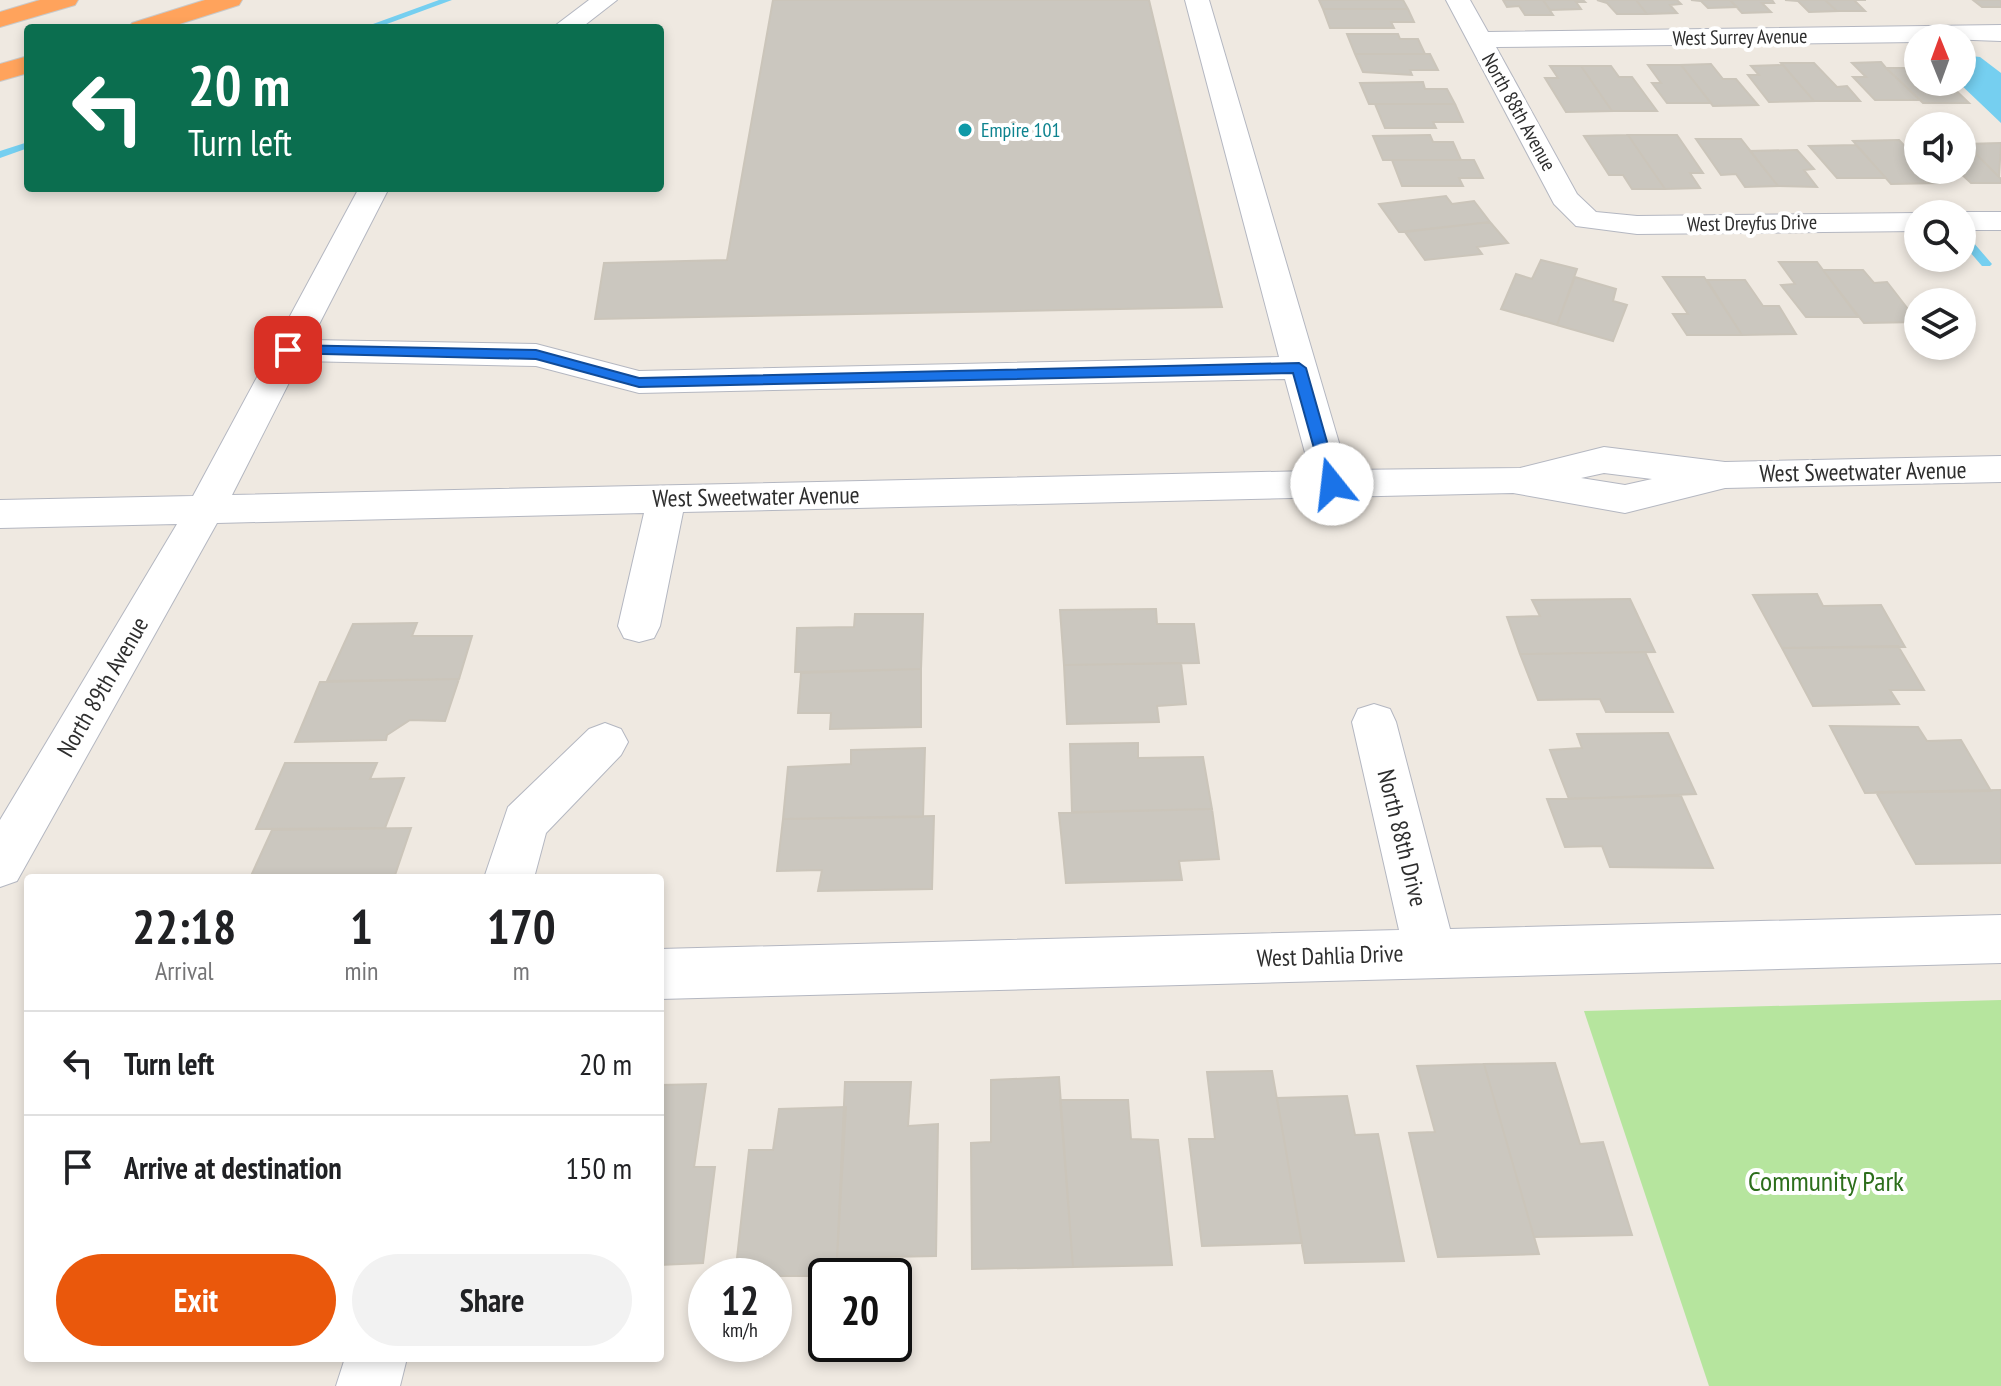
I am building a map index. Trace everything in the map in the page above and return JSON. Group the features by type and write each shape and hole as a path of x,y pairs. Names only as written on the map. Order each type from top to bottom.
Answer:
{"highway":[{"path":"0,5 16,0"},
{"path":"0,20 66,0"},
{"path":"154,24 230,0"},
{"path":"0,73 24,65"}],"street":[{"path":"571,24 605,0"},
{"path":"1197,0 1332,484"},
{"name":"North 88th Avenue","path":"1458,0 1565,198 1587,220"},
{"name":"West Surrey Avenue","path":"1480,40 2001,33"},
{"name":"North 89th Avenue","path":"0,865 205,509 372,192"},
{"name":"West Dreyfus Drive","path":"1587,220 1637,225 1904,222"},
{"path":"1976,221 2001,221"},
{"path":"288,350 536,355 639,382 1299,368"},
{"name":"West Sweetwater Avenue","path":"0,514 1513,480 1625,499 1725,475 2001,469"},
{"path":"639,626 666,499"},
{"name":"North 88th Drive","path":"1374,722 1430,953"},
{"path":"510,874 525,822 605,742"},
{"name":"West Dahlia Drive","path":"664,974 2001,939"},
{"path":"368,1386 375,1362"}],"green space":[{"name":"Community Park","path":"2001,1000 2001,1386 1709,1386 1584,1011"}],"water":[{"path":"1976,57 2001,73 2001,123 1973,96 1976,96"}],"building":[{"name":"Empire 101","path":"773,0 1149,0 1222,307 595,319 604,263 727,260"},
{"path":"1319,0 1403,0 1408,9 1323,9"},
{"path":"1503,0 1543,0 1553,15 1525,15 1519,6 1507,7"},
{"path":"1543,0 1585,2 1576,2 1581,9 1550,10"},
{"path":"1597,0 1636,0 1647,14 1617,14 1607,3"},
{"path":"1636,0 1677,0 1681,4 1670,5 1677,13 1647,14"},
{"path":"1691,0 1730,0 1737,7 1708,8 1701,1"},
{"path":"1730,0 1772,0 1774,3 1762,3 1771,12 1742,13"},
{"path":"1785,0 1825,0 1837,11 1809,12 1798,1"},
{"path":"1825,0 1854,0 1865,11 1837,11"},
{"path":"1973,0 2001,0 2001,7 1982,7"},
{"path":"1323,9 1408,9 1414,22 1391,22 1394,28 1330,28"},
{"path":"1347,34 1398,34 1400,39 1418,39 1425,54 1355,54"},
{"path":"1355,54 1430,54 1438,70 1410,70 1412,75 1363,72"},
{"path":"1881,62 1904,85 1904,96 1916,96 1920,100 1875,100 1853,77 1866,77 1852,63"},
{"path":"1781,63 1814,63 1837,87 1847,86 1860,101 1814,101"},
{"path":"1711,64 1723,79 1736,79 1758,105 1713,106 1681,65"},
{"path":"1648,65 1681,65 1711,103 1667,103 1652,83 1661,83"},
{"path":"1783,65 1814,101 1769,102 1748,75 1759,75 1751,66"},
{"path":"1550,66 1581,66 1612,111 1566,112 1545,78 1558,78"},
{"path":"1581,66 1611,66 1619,77 1632,77 1657,111 1612,111"},
{"path":"1886,68 1904,68 1904,85"},
{"path":"1423,82 1425,89 1447,89 1455,104 1369,104 1360,83"},
{"path":"1916,96 1962,96 1969,103 1923,103"},
{"path":"1375,104 1455,104 1463,122 1433,122 1436,128 1385,128"},
{"path":"1430,135 1433,142 1453,142 1461,160 1383,160 1373,136"},
{"path":"1628,135 1665,189 1632,189 1623,175 1609,175 1584,136"},
{"path":"1628,135 1677,135 1703,173 1690,173 1700,188 1665,189"},
{"path":"1696,139 1741,139 1778,186 1745,187 1736,174 1721,175"},
{"path":"1899,140 1904,145 1904,184 1891,184 1853,141"},
{"path":"2001,143 1999,177 1976,154 1976,144"},
{"path":"1856,145 1886,178 1837,178 1809,146"},
{"path":"1797,150 1814,169 1804,170 1817,187 1778,186 1750,151"},
{"path":"1976,154 2001,179 2001,183 1976,183"},
{"path":"1392,160 1474,160 1483,178 1459,178 1463,186 1402,186"},
{"path":"1446,196 1452,204 1474,201 1490,222 1399,232 1379,204"},
{"path":"1490,222 1508,243 1477,247 1482,254 1425,260 1405,232"},
{"path":"1541,260 1577,269 1557,325 1501,309 1516,274 1532,279"},
{"path":"1779,262 1817,262 1858,317 1806,317 1781,285 1795,284"},
{"path":"1823,270 1863,270 1874,283 1887,282 1904,304 1904,322 1864,323"},
{"path":"1575,277 1616,289 1613,301 1627,305 1613,341 1557,325"},
{"path":"1663,277 1704,277 1742,335 1687,335 1673,314 1688,314"},
{"path":"1707,280 1745,280 1763,306 1779,306 1796,334 1742,335"},
{"path":"1817,594 1823,606 1881,605 1905,647 1782,648 1753,595"},
{"path":"1630,599 1655,652 1520,654 1507,617 1540,616 1532,600"},
{"path":"1156,609 1157,624 1194,624 1199,663 1064,665 1060,610"},
{"path":"855,614 923,614 921,669 795,672 797,628 854,627"},
{"path":"417,623 412,636 472,636 459,679 327,681 353,624"},
{"path":"1898,646 1924,690 1890,690 1899,704 1813,706 1782,648"},
{"path":"1645,652 1673,712 1606,712 1600,699 1538,700 1520,654"},
{"path":"1181,663 1186,704 1157,706 1159,722 1067,724 1064,665"},
{"path":"921,669 921,727 830,729 831,713 798,713 801,673"},
{"path":"459,679 445,721 410,720 387,735 386,740 295,742 320,682"},
{"path":"1830,726 1918,727 1927,741 1961,740 1991,791 1865,793"},
{"path":"1668,733 1696,794 1569,799 1550,750 1582,748 1577,734"},
{"path":"1138,743 1138,758 1203,757 1212,809 1072,812 1070,744"},
{"path":"925,748 923,817 783,819 788,767 851,764 851,750"},
{"path":"285,763 377,763 370,779 404,778 385,828 256,829"},
{"path":"2001,790 2001,863 1916,864 1876,792"},
{"path":"1681,796 1713,868 1610,867 1602,846 1565,847 1547,799"},
{"path":"1212,809 1219,859 1179,861 1182,880 1066,883 1059,813"},
{"path":"934,816 932,889 818,891 822,870 777,871 783,819"},
{"path":"411,828 395,874 252,874 272,830"},
{"path":"1555,1063 1580,1144 1603,1142 1632,1235 1534,1237 1484,1064"},
{"path":"1484,1064 1539,1254 1438,1257 1409,1133 1435,1132 1417,1066"},
{"path":"1272,1071 1302,1243 1202,1246 1189,1139 1215,1139 1207,1072"},
{"path":"1059,1077 1073,1267 972,1269 971,1143 991,1142 991,1080"},
{"path":"845,1082 911,1082 908,1126 938,1124 936,1256 837,1258"},
{"path":"706,1084 694,1167 715,1167 704,1258 688,1258 688,1264 664,1265 664,1085"},
{"path":"1347,1096 1355,1135 1378,1134 1404,1261 1305,1263 1277,1098"},
{"path":"1060,1100 1128,1100 1131,1139 1158,1140 1172,1265 1073,1267"},
{"path":"846,1107 837,1258 808,1258 808,1276 792,1276 792,1258 737,1258 749,1150 773,1150 779,1109"}],"waterway":[{"path":"379,24 448,0"},
{"path":"0,155 24,146"},
{"path":"1976,252 1986,264"}],"place":[{"name":"Empire 101","path":"965,130"}],"route":[{"path":"288,350 536,355 639,382 1299,368 1332,484"}]}
